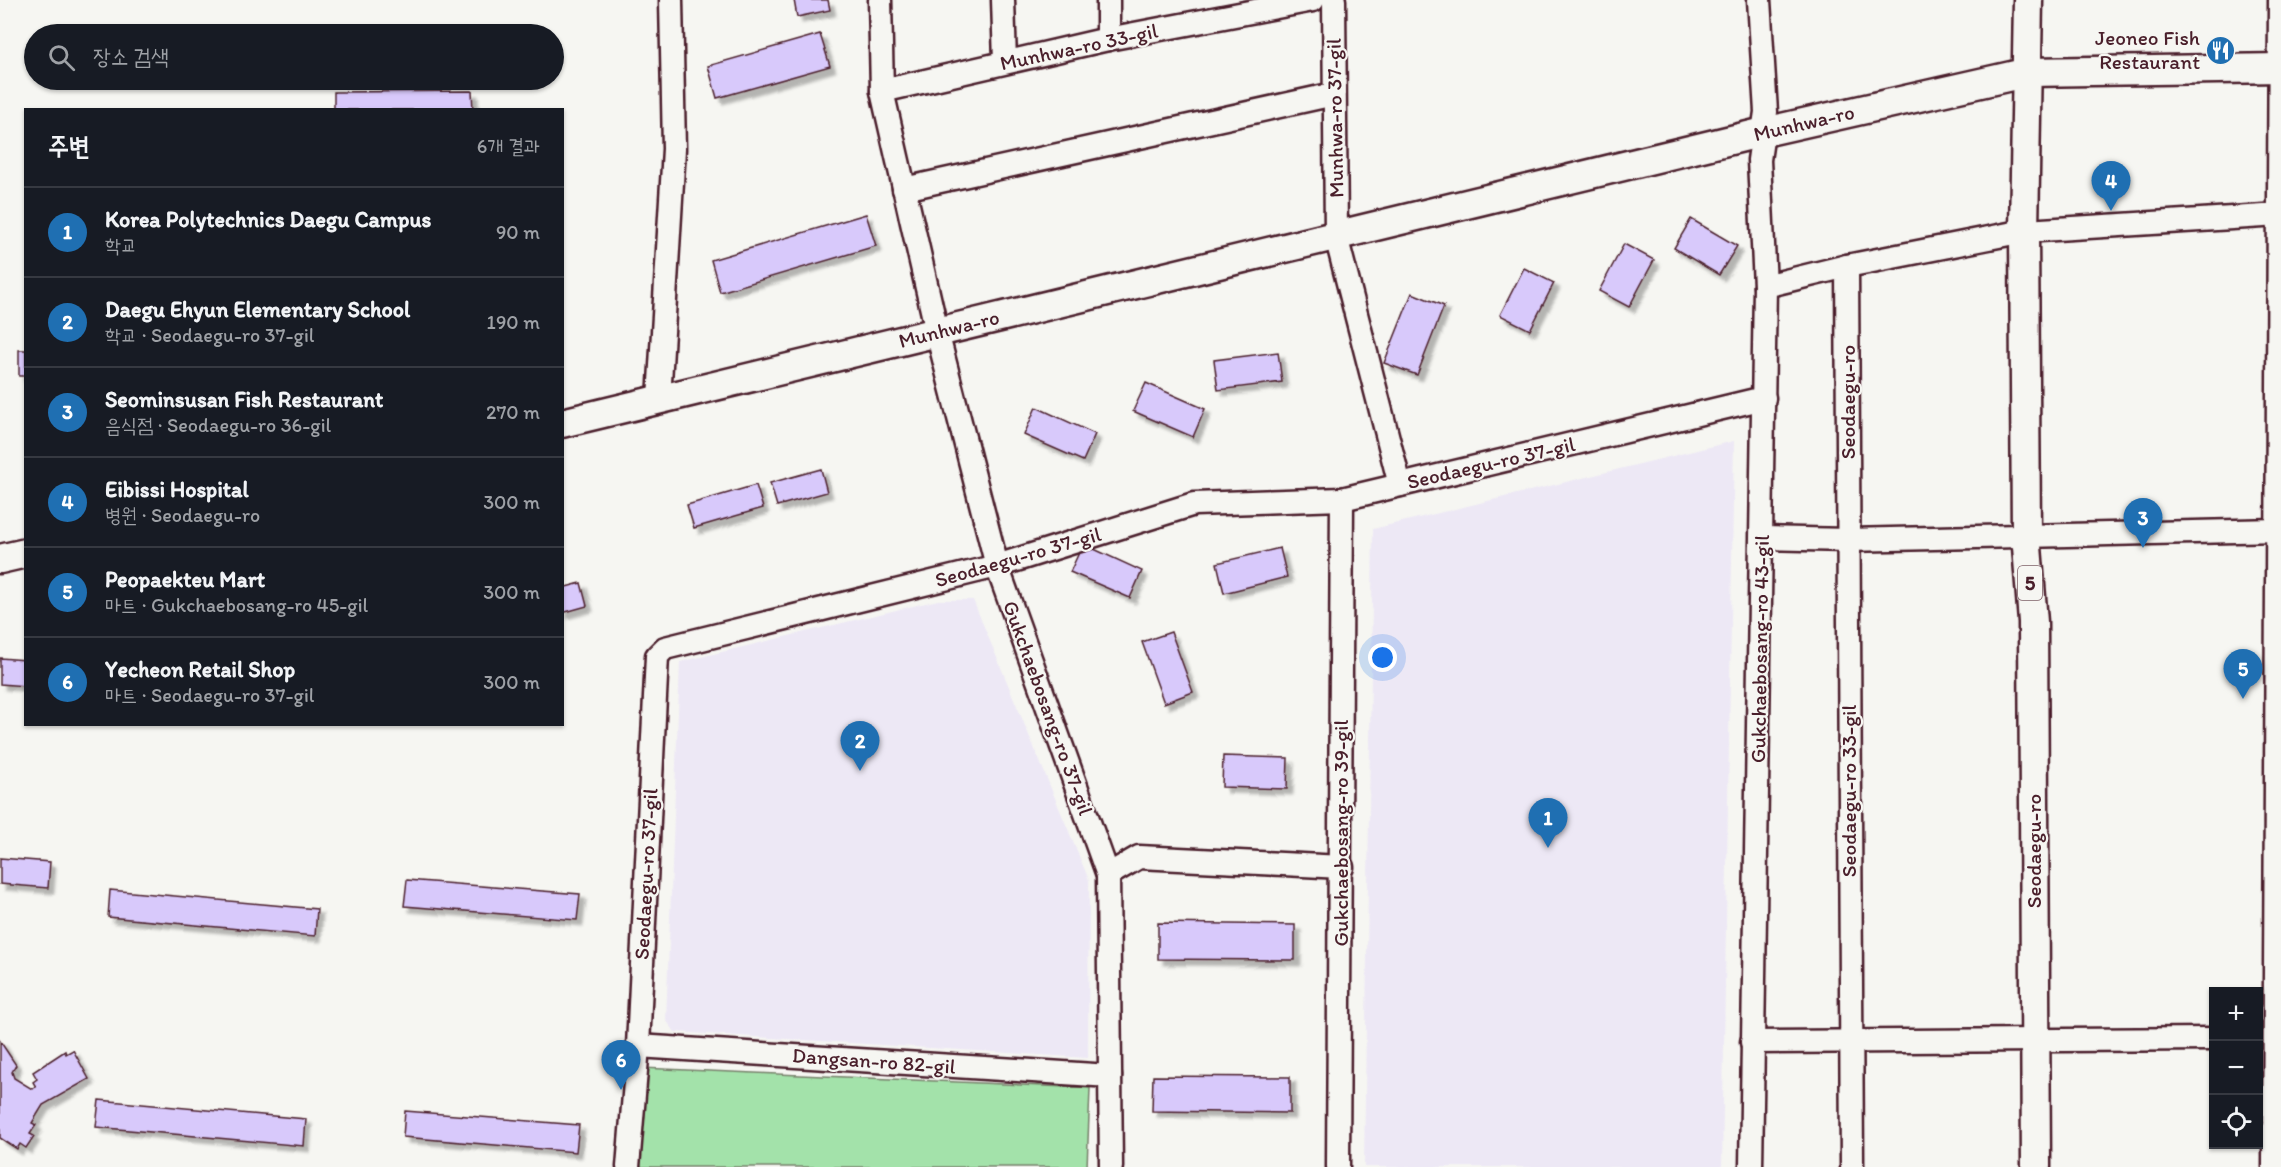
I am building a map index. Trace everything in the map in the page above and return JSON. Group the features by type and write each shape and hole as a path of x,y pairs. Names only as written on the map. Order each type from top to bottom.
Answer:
{"main road":[{"name":"Seodaegu-ro","path":"2028,0 2029,72 2024,231 2026,534 2033,622 2036,1167"},
{"name":"Munhwa-ro","path":"564,423 1764,132 2029,72 2281,68"},
{"path":"0,559 24,553"}],"street":[{"path":"659,399 674,149 671,0"},
{"path":"880,0 882,91 937,332"},
{"path":"1003,0 1005,62"},
{"path":"1108,0 1108,39"},
{"name":"Munhwa-ro 33-gil","path":"882,91 1108,39 1218,9 1313,0"},
{"name":"Munhwa-ro 37-gil","path":"1334,0 1336,236"},
{"name":"Gukchaebosang-ro 43-gil","path":"1751,1167 1765,285 1760,160 1766,112 1759,0"},
{"path":"2274,1167 2272,1039 2278,912 2279,778 2280,0"},
{"path":"904,189 1334,94"},
{"path":"1765,285 1847,266 2024,231 2280,216"},
{"path":"1336,236 1400,485"},
{"name":"Seodaegu-ro","path":"1847,266 1848,540"},
{"name":"Gukchaebosang-ro 37-gil","path":"937,332 997,566 1108,875 1111,1167"},
{"name":"Seodaegu-ro 37-gil","path":"628,1167 638,1046 657,656 665,648 997,566 1194,504 1342,499 1764,398"},
{"name":"Gukchaebosang-ro 39-gil","path":"1338,1167 1342,867 1342,499"},
{"path":"1762,538 1848,540 2026,534 2278,530"},
{"name":"Seodaegu-ro 33-gil","path":"1848,540 1852,1167"},
{"path":"1108,875 1139,857 1342,867"},
{"path":"1752,1042 2035,1038 2209,1039"},
{"name":"Dangsan-ro 82-gil","path":"638,1046 1110,1076"}],"shaded area":[{"path":"1734,441 1722,1167 1364,1167 1373,529"},
{"path":"938,600 973,600 1089,880 1088,1058 675,1032 666,1020 680,662"}],"green space":[{"path":"641,1068 1090,1088 1087,1167 637,1167"}],"building":[{"path":"794,0 828,0 830,10 797,17"},
{"path":"820,34 830,66 717,98 708,66"},
{"path":"472,91 473,108 334,108 334,92"},
{"path":"866,214 876,246 720,292 711,260"},
{"path":"1691,219 1737,246 1719,275 1674,248"},
{"path":"1624,244 1654,260 1629,307 1599,291"},
{"path":"1524,268 1554,283 1530,330 1500,315"},
{"path":"1412,293 1444,306 1417,375 1384,363"},
{"path":"19,350 24,350 24,376 19,376"},
{"path":"1278,352 1282,382 1218,390 1214,360"},
{"path":"1146,383 1205,409 1193,437 1133,411"},
{"path":"1036,407 1095,434 1083,461 1024,435"},
{"path":"821,469 827,492 777,506 770,483"},
{"path":"756,485 763,508 694,528 687,505"},
{"path":"1083,544 1142,571 1130,598 1070,572"},
{"path":"1280,548 1287,577 1224,593 1217,563"},
{"path":"581,583 587,606 564,612 564,587"},
{"path":"1171,632 1193,692 1164,703 1142,642"},
{"path":"0,658 24,660 24,686 0,684"},
{"path":"1223,756 1288,758 1287,789 1222,787"},
{"path":"0,858 50,862 48,888 0,884"},
{"path":"407,880 580,894 577,920 404,906"},
{"path":"110,890 317,909 315,936 108,917"},
{"path":"1158,923 1295,925 1295,960 1158,959"},
{"path":"0,1041 16,1065 12,1072 14,1078 32,1089 36,1087 33,1082 37,1079 33,1072 65,1051 66,1054 73,1050 89,1079 43,1105 32,1123 36,1125 30,1134 34,1136 26,1148 20,1144 17,1149 0,1138"},
{"path":"1153,1076 1290,1077 1290,1113 1152,1111"},
{"path":"99,1100 306,1119 304,1146 96,1127"},
{"path":"405,1111 579,1125 576,1152 403,1137"}],"place":[{"name":"Jeoneo Fish Restaurant","path":"2221,50"},
{"name":"Eibissi Hospital","path":"2111,211"},
{"name":"Seominsusan Fish Restaurant","path":"2143,548"},
{"name":"Peopaekteu Mart","path":"2243,699"},
{"name":"Daegu Ehyun Elementary School","path":"860,771"},
{"name":"Korea Polytechnics Daegu Campus","path":"1548,848"},
{"name":"Yecheon Retail Shop","path":"621,1090"}]}
